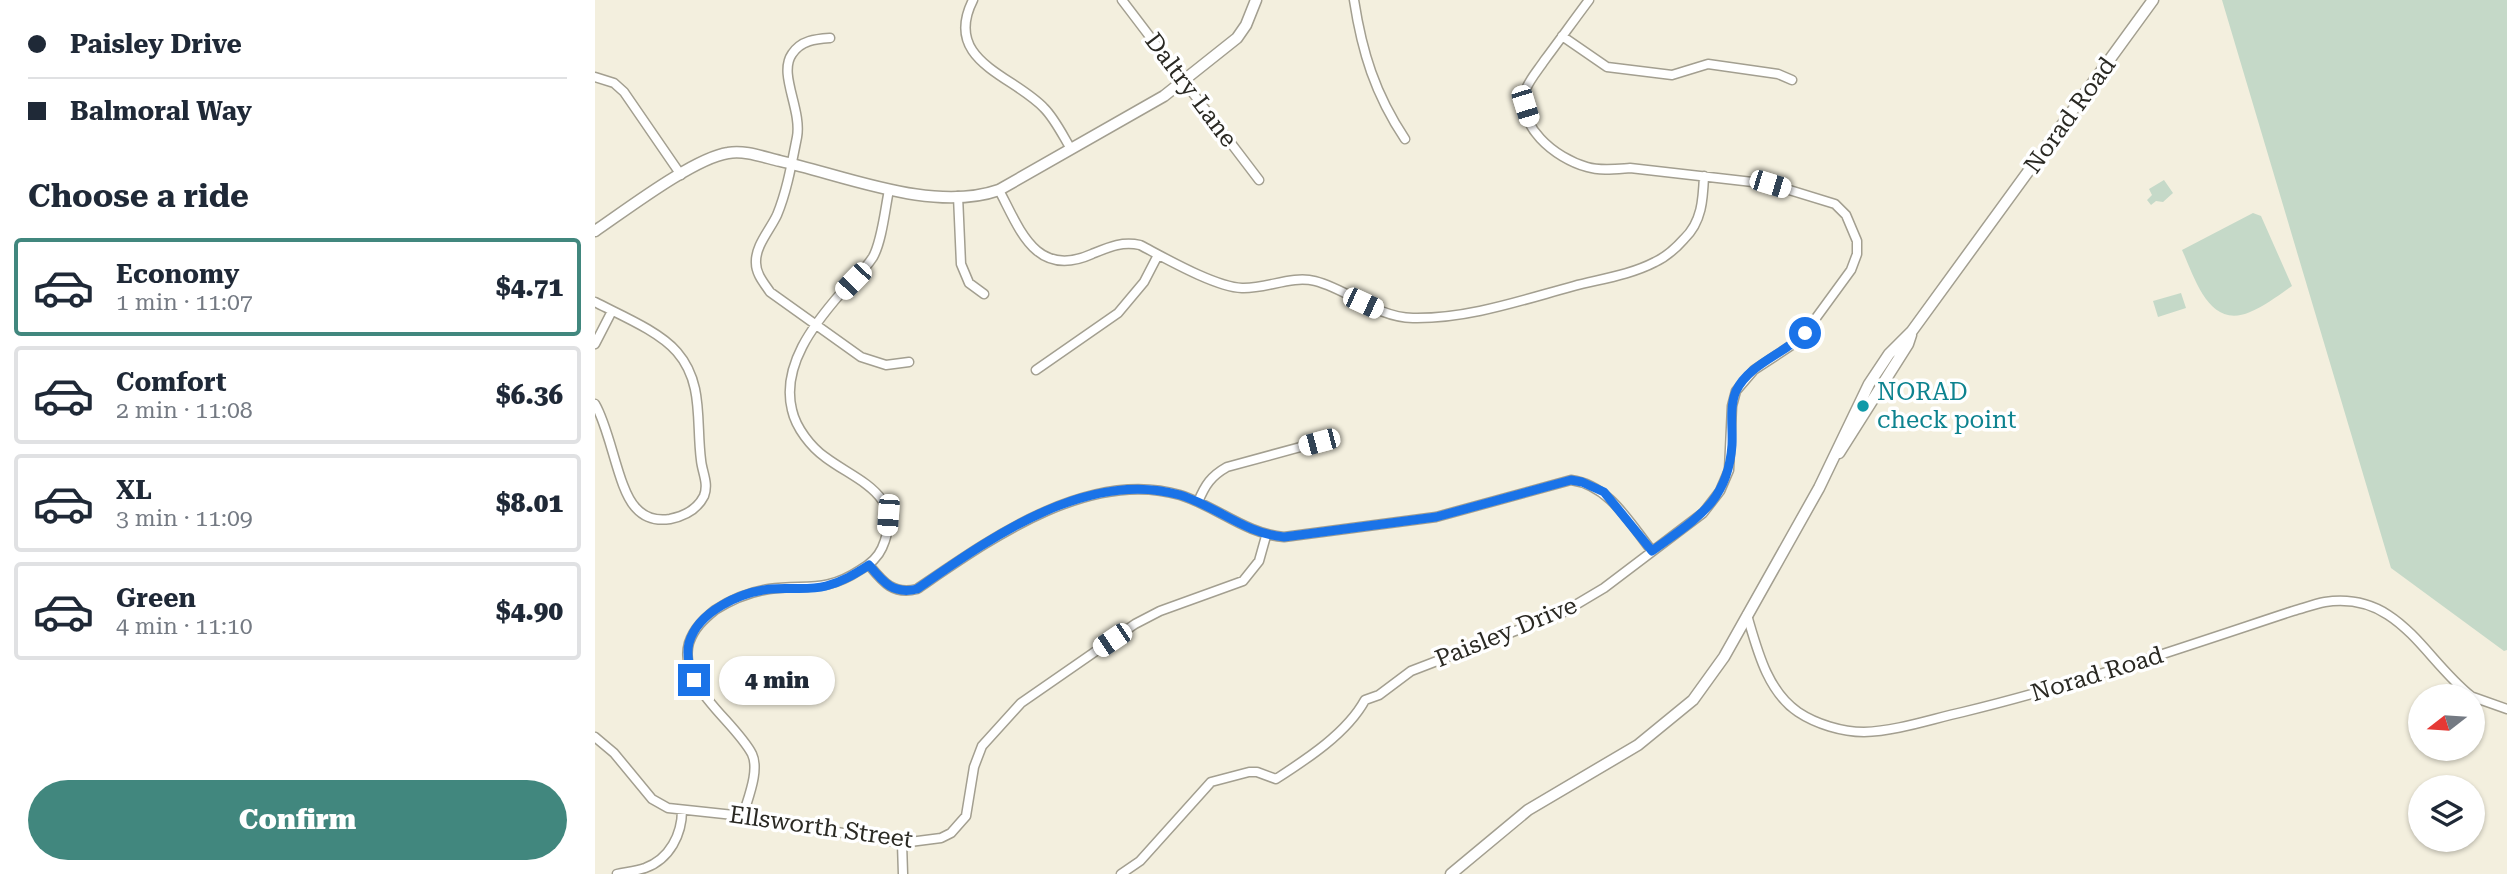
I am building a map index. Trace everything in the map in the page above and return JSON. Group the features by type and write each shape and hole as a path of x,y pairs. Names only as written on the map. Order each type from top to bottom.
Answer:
{"street":[{"path":"973,0 966,18 966,36 973,54 1044,108 1071,149"},
{"name":"Daltry Lane","path":"1122,0 1259,180"},
{"path":"595,231 681,174 713,156 727,153 740,152 791,163 889,190 922,195 985,195 999,190 1164,96 1237,38 1256,0"},
{"path":"1354,0 1371,76 1405,138"},
{"name":"Paisley Drive","path":"1121,874 1140,861 1211,782 1249,772 1276,779 1357,715 1365,700 1379,695 1411,671 1562,613 1604,588 1703,513 1720,491 1729,470 1736,391 1754,370 1795,343 1805,333 1851,270 1857,254 1853,228 1846,215 1835,204 1770,184 1630,168 1609,170 1588,167 1553,151 1540,139 1530,124 1525,106 1525,92 1534,75 1589,0"},
{"name":"Norad Road","path":"1451,874 1542,800 1638,745 1680,712 1697,694 1718,666 1825,474 1908,345 1912,331 2153,0"},
{"path":"1562,36 1607,67 1672,75 1708,64 1778,74 1792,80"},
{"path":"830,38 811,39 800,46 792,54 786,68 798,113 798,132 777,215 759,246 755,263 760,279 770,292 861,357 886,365 909,362"},
{"path":"595,77 614,83 624,92 681,174"},
{"path":"999,190 1023,237 1043,256 1077,261 1111,246 1131,243 1233,287 1249,288 1310,279 1338,287 1363,303 1400,317 1415,318 1470,312 1631,272 1656,262 1686,238 1696,223 1703,205 1704,176"},
{"path":"743,816 754,772 753,755 694,680 688,662 689,645 694,630 706,617 726,603 750,593 772,589 824,587 846,580 869,565 882,549 888,515 881,497 864,480 824,457 798,427 792,408 791,385 801,346 874,254 889,190"},
{"path":"958,195 961,264 969,283 984,294"},
{"path":"1036,370 1118,313 1144,282 1158,255"},
{"path":"595,302 665,340 688,368 695,386 701,463 706,481 703,498 694,510 675,518 658,520 635,507 626,492 606,425 595,404"},
{"path":"595,344 612,311"},
{"path":"1198,502 1204,486 1214,475 1227,467 1319,442"},
{"path":"869,565 889,587 907,592 917,589 977,548 1024,521 1093,495 1135,489 1162,491 1198,502 1266,536 1302,536 1436,517 1571,480 1604,492 1652,551"},
{"name":"Ellsworth Street","path":"595,737 614,753 652,799 669,808 743,816 902,843 941,838 960,825 966,816 977,755 982,746 1021,703 1135,624 1160,611 1243,581 1259,561 1266,536"},
{"name":"Norad Road","path":"1747,615 1769,677 1780,695 1797,712 1820,723 1861,732 1884,730 1997,704 2106,673 2325,602 2362,605 2398,620 2457,684"},
{"name":"Norad Road","path":"2485,701 2507,709"},
{"path":"617,874 646,868 663,857 676,841 682,826 683,810"},
{"path":"902,843 903,874"}],"green space":[{"path":"2222,0 2507,0 2507,650 2504,651 2391,568"},
{"path":"2164,180 2173,193 2163,202 2156,201 2151,205 2147,200 2152,195 2149,189"},
{"path":"2253,213 2261,216 2292,286 2250,312 2236,316 2224,314 2214,308 2198,287 2182,250"},
{"path":"2181,293 2186,308 2158,317 2153,301"}],"place":[{"name":"NORAD check point","path":"1863,406"}],"route":[{"path":"694,680 688,662 689,645 694,630 706,617 726,603 750,593 772,589 824,587 846,580 869,565 889,587 907,592 917,589 977,548 1024,521 1093,495 1116,491 1162,491 1182,496 1266,536 1284,537 1436,517 1571,480 1592,485 1604,492 1652,551 1703,513 1720,491 1729,470 1736,391 1754,370 1795,343 1805,333"}]}
